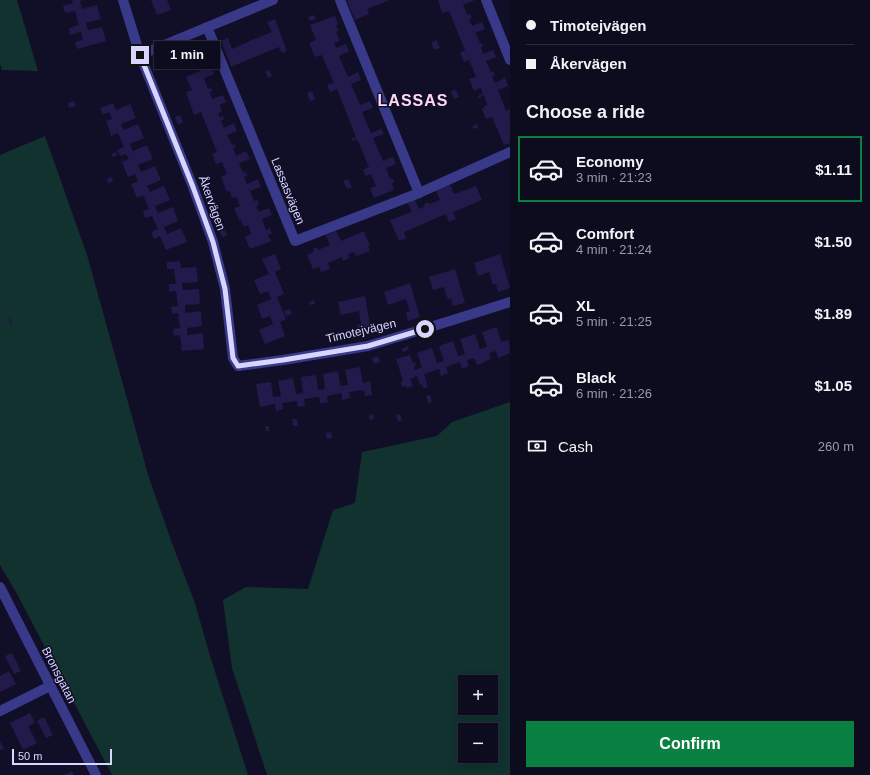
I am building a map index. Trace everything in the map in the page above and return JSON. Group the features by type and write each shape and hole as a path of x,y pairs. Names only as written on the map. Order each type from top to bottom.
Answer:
{"street":[{"name":"Åkervägen","path":"123,0 140,55 193,187 213,242 225,289 233,358 238,366"},
{"path":"140,55 273,0"},
{"path":"340,0 419,193"},
{"path":"486,0 510,60"},
{"name":"Lassasvägen","path":"207,27 295,241 419,193 510,152"},
{"name":"Timotejvägen","path":"238,366 368,346 510,302"},
{"name":"Bronsgatan","path":"0,587 96,775"},
{"path":"0,711 50,686"}],"green space":[{"path":"0,0 17,0 38,71 2,70 0,63"},
{"path":"45,136 87,255 149,478 195,603 210,656 248,775 112,775 16,592 0,565 0,155"},
{"path":"510,402 510,775 267,775 232,668 223,600 246,587 308,589 333,510 355,503 362,452 437,436 452,422"}],"building":[{"path":"72,0 84,0 80,1 82,9 97,5 101,19 86,23 88,30 102,27 106,41 77,49 75,42 83,40 81,32 70,35 69,28 79,25 75,11 65,13 63,6 73,3"},
{"path":"151,0 167,0 171,10 157,15"},
{"path":"390,0 367,9 369,14 355,20 347,1"},
{"path":"438,0 475,0 463,5 467,15 470,14 472,18 469,19 472,26 482,22 485,29 472,34 476,33 480,43 483,46 481,47 483,54 493,50 496,57 486,61 491,72 493,71 495,75 492,76 495,83 505,78 508,86 498,90 506,111 510,109 510,143 504,145 492,117 486,119 482,109 487,105 484,95 478,98 478,96 483,94 481,88 474,91 469,79 476,77 469,60 464,62 460,53 465,50 449,11 442,13"},
{"path":"314,15 316,19 310,21 308,17"},
{"path":"335,16 338,24 336,25 339,31 336,32 340,41 334,43 336,48 346,44 349,51 339,56 348,77 358,72 361,80 351,84 360,105 370,101 373,108 362,112 371,133 381,129 384,134 373,138 383,161 393,157 396,164 386,168 390,179 392,178 394,182 392,183 394,190 374,198 370,188 376,186 371,174 366,176 363,170 369,167 357,139 352,141 351,139 356,137 337,89 330,92 327,85 334,83 322,55 315,57 309,43 316,40 310,25"},
{"path":"275,19 287,51 282,53 279,47 231,67 221,41 228,38 232,49 272,32 267,22"},
{"path":"437,40 440,48 434,50 431,42"},
{"path":"211,66 214,74 204,78 208,89 211,88 213,91 210,92 212,99 223,95 226,102 220,105 222,112 218,113 220,117 223,116 224,119 221,121 224,128 234,123 237,131 227,135 232,145 234,144 236,147 233,148 236,156 246,151 250,159 239,163 243,173 246,172 247,176 244,177 247,184 258,179 261,187 250,191 254,201 257,200 259,205 256,206 259,212 269,208 272,215 262,219 266,230 270,228 272,233 268,235 271,241 250,249 245,237 251,234 248,225 244,227 241,220 239,220 234,208 240,206 236,197 232,198 230,191 227,192 221,177 227,174 222,162 216,164 212,154 217,152 201,112 194,115 186,92 192,90 186,77"},
{"path":"269,70 272,76 268,78 265,71"},
{"path":"456,90 459,97 454,99 451,91"},
{"path":"312,91 315,99 310,101 307,93"},
{"path":"74,101 76,106 69,108 68,103"},
{"path":"113,103 116,110 130,104 136,118 121,124 124,130 138,124 144,138 130,144 133,151 147,145 153,159 138,165 141,172 155,166 161,180 147,186 150,192 164,186 170,200 155,206 158,213 173,207 178,221 164,227 167,234 181,228 187,242 166,250 160,236 154,239 151,232 158,229 152,216 145,218 143,211 149,209 143,195 137,198 131,184 138,181 135,174 128,177 122,162 129,159 126,154 120,156 117,150 124,147 118,133 111,136 106,121 112,119 109,112 103,115 100,108"},
{"path":"180,115 183,122 178,125 175,117"},
{"path":"477,124 478,128 474,129 472,126"},
{"path":"116,152 117,155 113,157 111,154"},
{"path":"112,177 113,181 108,183 107,179"},
{"path":"348,179 352,187 347,189 343,181"},
{"path":"450,184 454,194 476,186 482,200 453,212 456,219 449,222 446,214 404,232 406,238 399,241 390,220 412,212 407,202 414,198 419,209 425,206 424,204 428,202 429,204 440,200 436,190"},
{"path":"210,190 213,198 208,200 205,192"},
{"path":"223,227 227,235 222,237 218,229"},
{"path":"336,231 341,241 364,231 370,246 368,246 370,251 356,256 354,252 348,254 349,258 343,261 342,257 328,263 330,269 321,272 319,267 313,269 307,255 314,252 313,249 317,247 318,250 330,245 326,235"},
{"path":"275,254 281,269 275,272 284,294 277,297 286,319 280,322 285,336 265,344 259,330 273,324 270,316 262,319 257,305 271,299 268,291 260,294 254,280 269,274 262,259"},
{"path":"500,254 510,288 498,292 496,284 493,285 489,272 478,276 474,263"},
{"path":"180,261 181,268 196,267 198,282 182,283 183,290 199,289 200,304 185,305 185,313 201,311 202,326 187,328 187,335 203,333 204,349 182,351 180,335 174,336 173,329 180,328 178,313 172,314 171,307 178,306 176,291 169,292 169,284 176,284 174,269 167,269 167,262"},
{"path":"455,269 465,303 453,306 451,298 448,300 444,287 433,290 429,277"},
{"path":"410,283 420,317 408,321 406,313 410,311 406,299 388,305 384,292"},
{"path":"365,296 371,331 359,334 357,325 361,324 359,311 341,315 338,302"},
{"path":"314,300 315,304 310,305 309,302"},
{"path":"290,309 292,314 286,316 284,311"},
{"path":"10,318 13,323 11,325 8,319"},
{"path":"497,327 501,342 509,340 510,353 498,358 496,351 489,353 491,359 477,365 474,358 467,360 469,366 462,369 460,362 446,367 448,373 441,376 439,369 424,374 428,387 423,388 422,384 420,385 417,376 410,379 413,386 407,388 405,386 402,387 401,382 403,380 396,359 410,355 413,363 415,362 415,370 422,367 417,353 432,348 437,363 444,361 439,346 453,341 458,356 465,354 460,339 475,334 480,349 487,347 482,332"},
{"path":"408,346 409,350 403,352 401,349"},
{"path":"378,356 380,362 374,364 372,358"},
{"path":"360,367 363,383 370,381 372,395 365,396 364,390 349,392 350,398 342,400 342,393 327,396 328,402 320,403 319,397 304,399 305,406 298,407 297,401 282,403 283,409 276,411 275,404 260,407 256,384 271,382 273,397 281,396 278,381 293,378 296,394 303,393 301,377 316,375 318,390 325,389 323,374 338,371 340,386 348,385 345,370"},
{"path":"430,395 432,402 428,403 426,396"},
{"path":"373,414 374,419 370,420 369,415"},
{"path":"400,414 402,420 398,422 396,415"},
{"path":"292,419 297,419 298,426 293,426"},
{"path":"265,426 269,426 269,431 266,431"},
{"path":"331,432 332,438 327,439 326,433"},
{"path":"12,653 21,671 14,674 5,656"},
{"path":"9,671 16,684 0,692 0,676"},
{"path":"30,713 35,723 28,726 37,743 23,750 10,723"},
{"path":"44,717 53,735 46,738 37,721"},
{"path":"0,741 4,749 0,750"},
{"path":"72,771 74,775 64,775"}],"district":[{"name":"LASSAS","path":"413,100"}],"route":[{"path":"140,55 193,187 213,242 225,289 233,358 238,366 368,346 425,329"}]}
